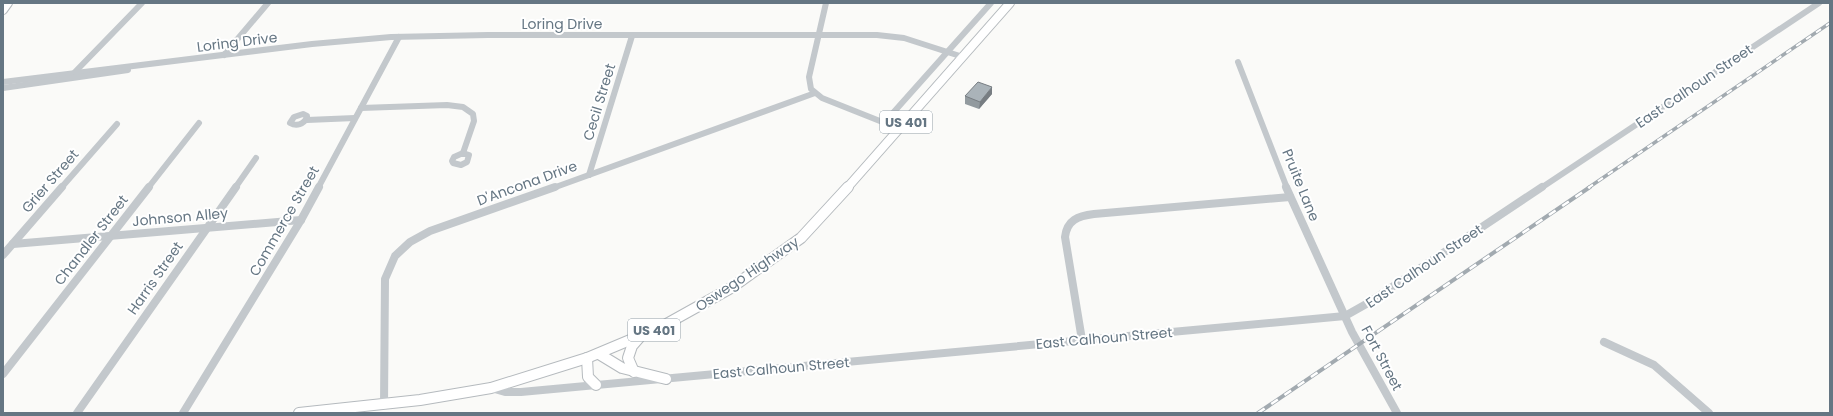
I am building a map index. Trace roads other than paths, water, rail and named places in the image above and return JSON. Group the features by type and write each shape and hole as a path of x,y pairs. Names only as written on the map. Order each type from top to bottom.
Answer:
{"main road":[{"path":"3,10 8,3"},
{"name":"Oswego Highway","path":"491,388 600,354 641,336 688,313 731,288 801,238 839,199 1010,3"},
{"path":"634,372 628,358 632,346 641,336"},
{"path":"600,354 610,362 634,372 666,379"},
{"path":"587,358 588,377 596,385"},
{"name":"East Calhoun Street","path":"299,413 384,405 491,388"}],"street":[{"path":"68,80 142,3"},
{"path":"224,56 268,3"},
{"path":"826,3 809,77 809,86 822,98 900,129"},
{"path":"884,123 991,3"},
{"name":"East Calhoun Street","path":"491,388 497,391 506,392 596,385 1345,316 1374,299 1819,3"},
{"name":"Cecil Street","path":"589,175 632,36"},
{"name":"Loring Drive","path":"3,82 75,72 160,64 326,42 399,37 892,36 918,41 963,56"},
{"name":"Commerce Street","path":"183,413 301,220 399,37"},
{"name":"Pruite Lane","path":"1238,62 1290,197 1345,316"},
{"name":"Loring Drive","path":"3,88 68,80 160,64"},
{"name":"D'Ancona Drive","path":"384,405 384,287 388,268 397,254 407,245 433,231 815,93"},
{"path":"361,108 447,105 463,107 472,114 474,121 464,153"},
{"path":"307,120 355,118"},
{"name":"Chandler Street","path":"3,374 199,123"},
{"name":"Grier Street","path":"3,255 117,124"},
{"name":"Harris Street","path":"77,413 256,158"},
{"path":"1082,340 1065,237 1067,227 1072,220 1083,215 1290,197"},
{"name":"Johnson Alley","path":"13,244 301,220"},
{"name":"Fort Street","path":"1345,316 1397,413"},
{"path":"1604,342 1654,365 1709,413"}],"railway":[{"path":"1588,188 1830,23"},
{"path":"1258,413 1590,187"}]}
